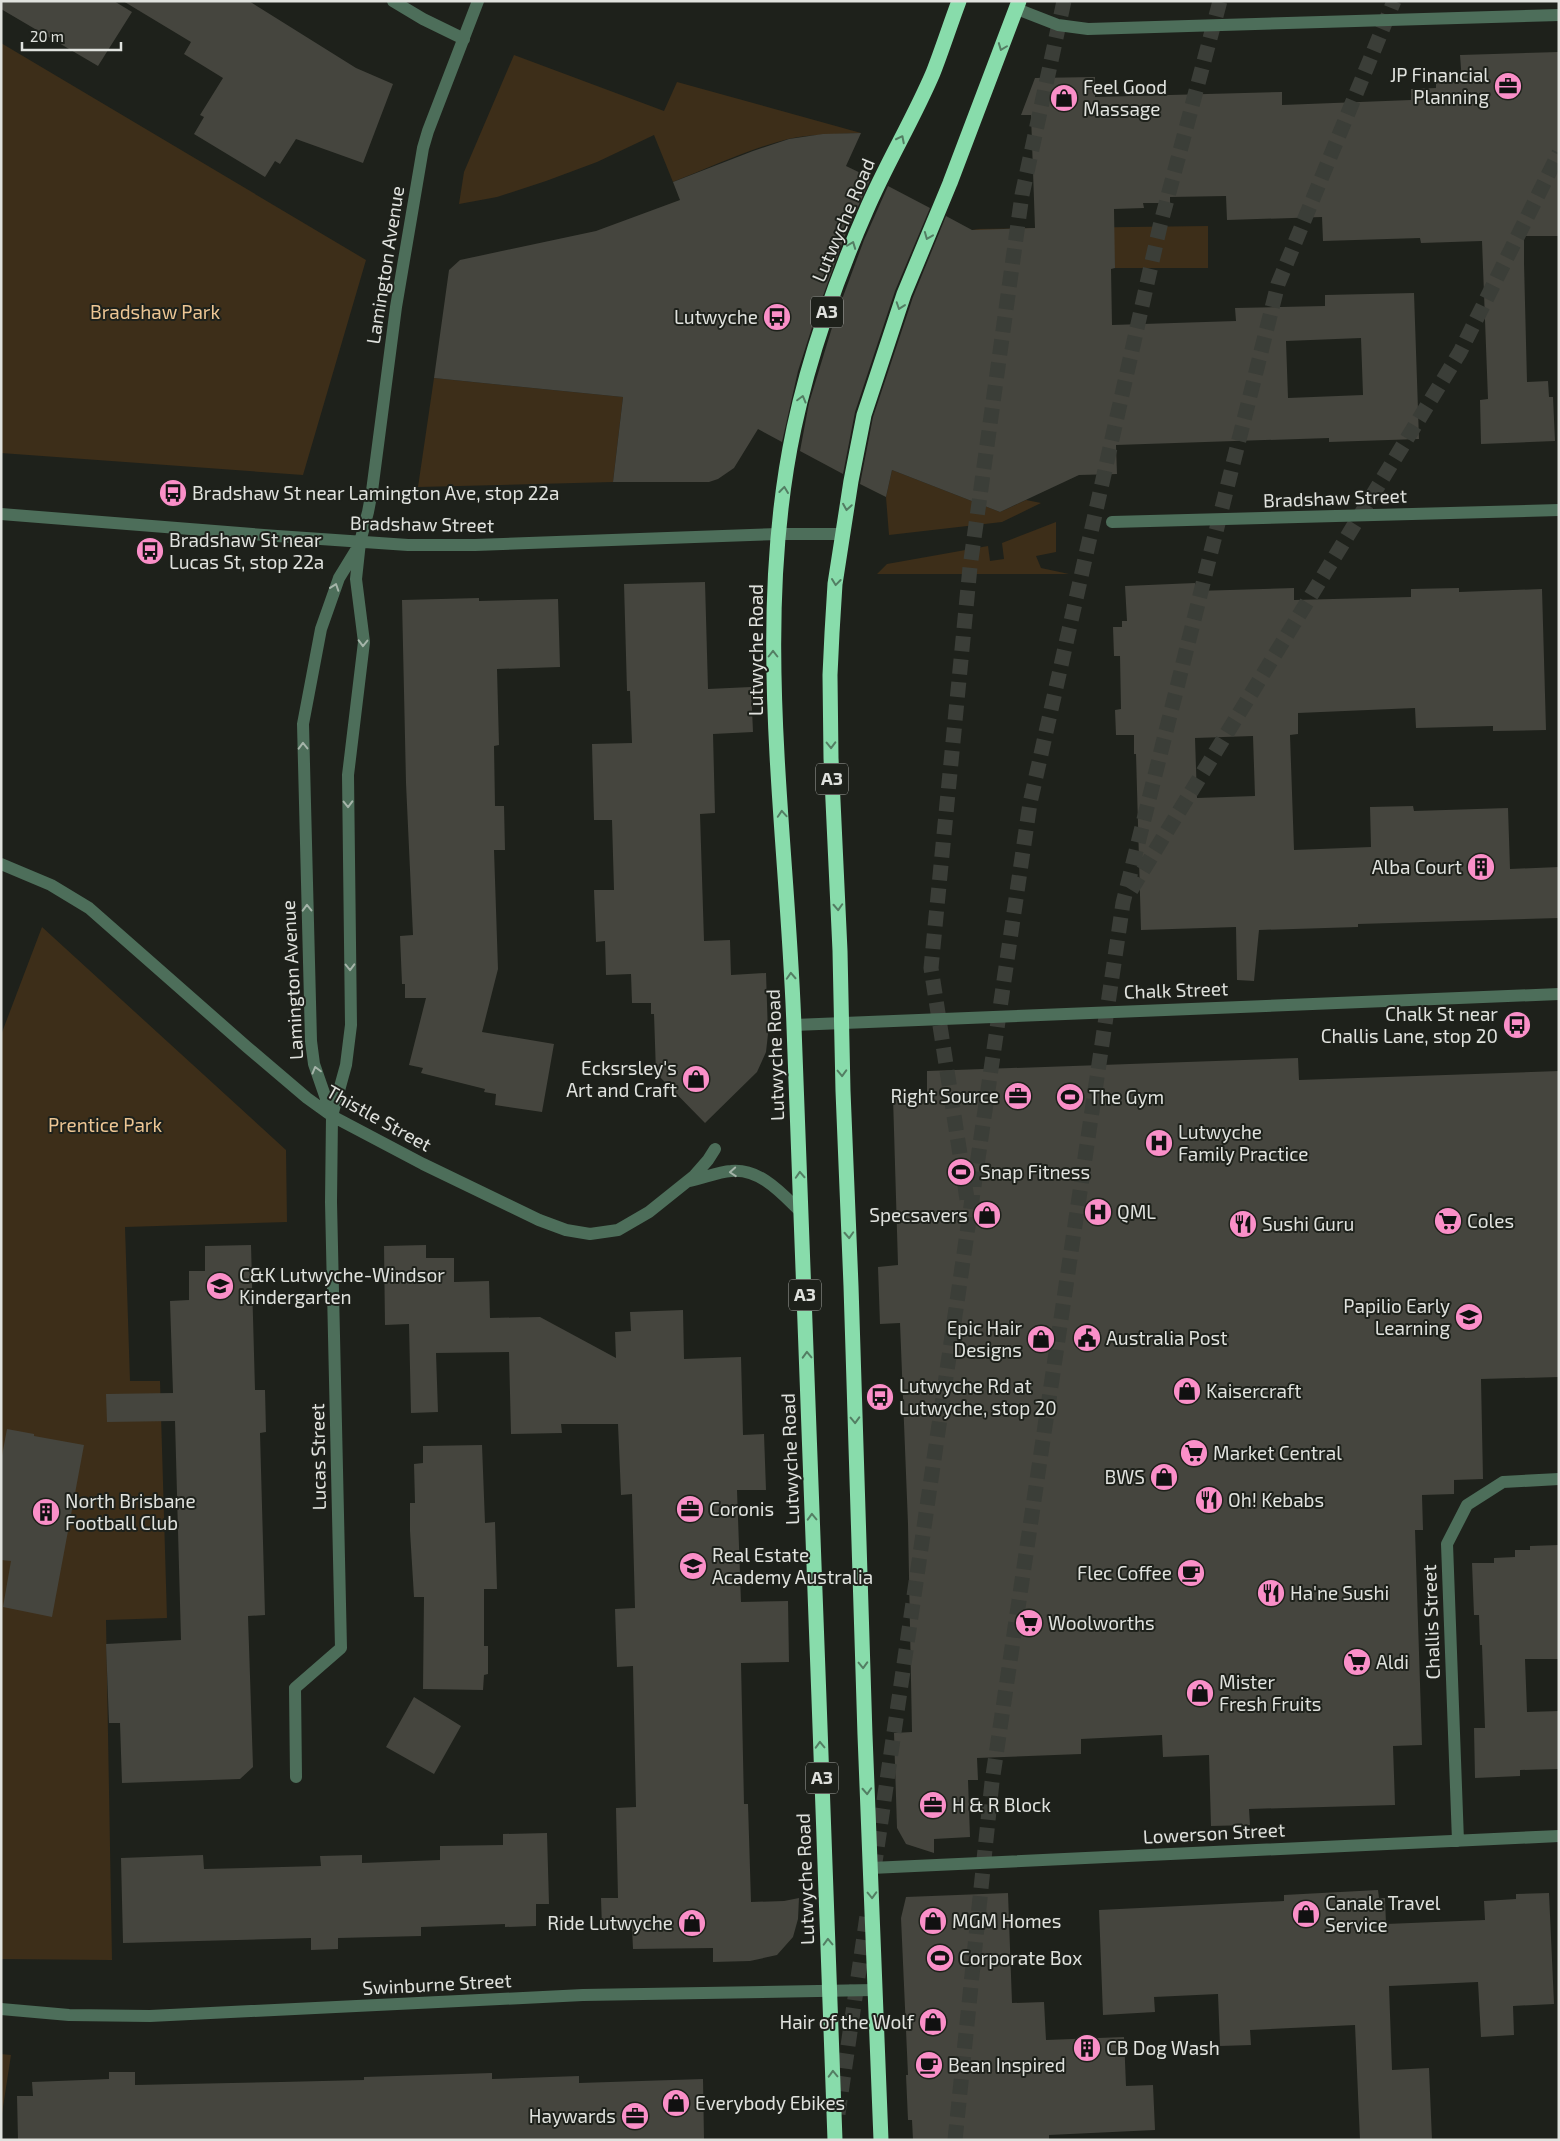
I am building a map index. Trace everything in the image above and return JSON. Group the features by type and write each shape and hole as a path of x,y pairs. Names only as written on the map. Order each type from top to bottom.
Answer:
{"highway":[{"name":"Lutwyche Road","path":"835,2140 802,1213 794,1025 774,703 774,605 779,534 794,427 827,312 865,213 932,75 958,1"},
{"name":"A3","path":"880,2140 840,951 831,768 830,675 835,584 864,415 877,372 904,294 938,212 1018,5"}],"street":[{"path":"393,1 423,19 464,39"},
{"name":"Lamington Avenue","path":"332,1116 346,1065 350,1025 348,775 364,642 356,579 360,542 368,512 397,298 420,163 428,131 478,1"},
{"path":"1018,5 1058,25 1088,29 1559,15"},
{"name":"Bradshaw Street","path":"1112,522 1559,510"},
{"name":"Bradshaw Street","path":"1,514 360,542 475,545 779,534 843,534"},
{"name":"Lamington Avenue","path":"332,1116 314,1064 311,1041 303,724 321,629 339,578 360,542"},
{"name":"Thistle Street","path":"1,864 52,885 89,908 247,1047 332,1116 423,1164 539,1220 580,1233 600,1234 618,1230 643,1216 687,1182 701,1170 715,1149"},
{"name":"Chalk Street","path":"794,1025 1147,1009 1559,994"},
{"name":"Lucas Street","path":"296,1776 296,1688 341,1648 331,1202 332,1116"},
{"path":"687,1182 730,1171 747,1172 769,1183 802,1213"},
{"name":"Challis Street","path":"1458,1841 1447,1544 1467,1505 1503,1482 1559,1479"},
{"name":"Lowerson Street","path":"871,1868 1559,1836"},
{"name":"Swinburne Street","path":"1,2009 69,2015 150,2016 583,1995 874,1990"}],"green space":[{"name":"Bradshaw Park","path":"1,43 366,260 303,475 1,453"},
{"path":"514,55 664,111 677,82 861,133 815,135 788,139 744,153 673,182 654,135 597,162 546,181 497,197 459,204 464,172"},
{"path":"1208,226 1208,268 1115,268 1113,234 1083,244 972,229"},
{"path":"434,378 623,397 613,482 418,487"},
{"path":"892,470 1000,512 1026,500 1041,503 1002,522 889,535 886,497"},
{"path":"1056,522 1056,552 1036,556 1041,568 1069,574 877,574 887,564 988,546 990,561 1004,559 1002,543"},
{"name":"Prentice Park","path":"42,927 286,1150 287,1222 125,1227 130,1381 160,1381 167,1618 106,1620 112,1960 1,1959 1,1035"},
{"path":"1,2054 11,2055 1,2120"}],"building":[{"path":"1,1 114,1 132,12 98,66 1,9"},
{"path":"123,1 249,1 356,68 393,84 363,163 296,139 280,164 275,161 265,177 194,134 204,117 200,115 223,78 184,54 191,42"},
{"path":"1559,52 1559,236 1524,236 1527,382 1548,381 1549,397 1553,397 1555,441 1481,444 1480,400 1488,399 1482,241 1421,243 1420,238 1323,241 1322,217 1227,220 1226,196 1170,197 1170,203 1143,203 1144,208 1114,209 1115,268 1111,269 1112,325 1236,321 1235,308 1325,306 1325,295 1414,293 1419,439 1329,442 1329,438 1116,445 1117,474 1079,475 1000,512 892,470 886,497 860,484 873,417 913,297 946,216 972,230 1035,228 1031,115 1021,115 1035,78 1095,77 1095,97 1282,92 1282,105 1411,100 1411,89 1436,88 1436,83 1462,82 1460,55","holes":["1361,338 1363,395 1288,398 1286,341"]},
{"path":"861,133 846,166 871,178 846,233 816,315 798,371 782,442 758,429 734,468 718,479 709,482 613,482 623,397 434,378 449,270 460,260 596,231 680,200 673,182 789,139 823,134"},
{"path":"888,186 930,208 895,291 855,412 843,474 800,451 809,403 834,321 864,240"},
{"path":"705,582 708,689 751,687 753,732 713,734 715,813 700,814 704,941 730,940 731,975 766,973 768,1034 766,1052 757,1072 705,1123 656,1073 654,1014 651,1014 651,1003 632,1003 631,974 606,975 605,941 596,942 594,890 614,890 612,820 594,820 592,744 632,743 630,691 627,691 624,584"},
{"path":"1195,583 1195,591 1294,588 1294,600 1411,597 1411,589 1459,588 1459,592 1542,589 1546,730 1493,731 1493,726 1416,728 1415,708 1298,713 1298,734 1290,735 1294,850 1371,847 1370,807 1413,806 1414,811 1508,808 1510,869 1559,867 1559,918 1358,924 1358,927 1259,930 1254,981 1237,980 1236,927 1141,930 1134,735 1116,735 1115,710 1121,709 1120,656 1114,656 1113,627 1122,627 1122,621 1127,621 1125,586","holes":["1253,736 1255,796 1197,798 1195,738"]},
{"path":"479,598 479,601 558,599 560,667 497,669 499,745 494,746 495,806 504,806 505,850 494,850 498,969 482,1032 554,1044 542,1112 495,1105 496,1094 484,1092 485,1089 421,1073 423,1068 409,1065 426,998 405,998 405,984 402,984 400,936 413,935 406,783 402,600"},
{"name":"Market Central","path":"1298,1058 1299,1080 1559,1071 1559,1377 1481,1379 1483,1479 1454,1480 1454,1494 1422,1495 1423,1530 1415,1530 1422,1745 1393,1746 1395,1805 1249,1809 1250,1825 1211,1826 1209,1755 1163,1757 1162,1735 1081,1739 1081,1754 977,1758 978,1780 968,1780 970,1837 934,1839 934,1853 906,1844 897,1828 894,1733 912,1732 908,1524 900,1323 880,1324 878,1267 898,1265 893,1097 927,1096 927,1071"},
{"path":"251,1245 255,1390 265,1390 266,1432 260,1433 265,1615 248,1616 253,1767 240,1779 122,1783 120,1723 109,1723 106,1644 181,1640 175,1421 107,1422 106,1394 173,1393 170,1301 189,1300 189,1271 205,1271 205,1246"},
{"path":"426,1245 426,1258 454,1258 454,1282 489,1281 490,1318 540,1317 616,1358 615,1332 631,1331 630,1312 683,1310 684,1359 741,1357 743,1435 764,1434 766,1490 737,1490 741,1602 788,1601 789,1662 741,1663 744,1804 748,1804 751,1902 784,1901 799,1898 798,1919 793,1937 777,1955 750,1961 713,1962 713,1948 633,1949 632,1927 602,1928 601,1898 618,1898 616,1808 636,1807 633,1666 617,1667 615,1609 635,1608 632,1494 621,1495 618,1424 561,1424 562,1433 511,1434 509,1352 436,1353 438,1412 411,1413 409,1324 385,1325 384,1246"},
{"name":"North Brisbane Football Club","path":"7,1429 84,1445 52,1617 3,1607 11,1561 1,1560 1,1461"},
{"path":"482,1445 485,1523 495,1522 497,1589 484,1589 484,1646 488,1646 488,1674 484,1675 483,1690 423,1689 424,1597 414,1597 410,1531 410,1503 415,1503 414,1464 423,1463 423,1446"},
{"path":"1559,1545 1559,1659 1525,1659 1527,1712 1559,1711 1559,1769 1520,1770 1520,1776 1475,1778 1474,1728 1485,1728 1482,1645 1480,1645 1479,1615 1474,1615 1472,1563 1494,1563 1494,1558 1515,1557 1515,1550 1530,1550 1530,1546"},
{"path":"414,1697 461,1726 434,1774 386,1747"},
{"path":"547,1833 549,1904 536,1904 536,1926 505,1927 505,1924 421,1927 421,1936 338,1938 338,1949 311,1950 311,1938 123,1943 121,1858 203,1855 204,1869 321,1866 320,1856 362,1855 362,1863 440,1860 440,1846 503,1845 503,1834"},
{"path":"1378,1890 1379,1898 1385,1898 1386,1924 1485,1920 1484,1901 1516,1899 1516,1894 1549,1893 1554,2004 1513,2006 1514,2035 1481,2037 1478,1982 1389,1986 1392,2070 1429,2068 1432,2140 1360,2140 1355,2025 1250,2030 1251,2045 1220,2046 1218,1994 1154,1997 1155,2012 1103,2015 1099,1910 1284,1901 1284,1895"},
{"path":"1008,1893 1012,2003 1044,2002 1046,2040 1124,2037 1126,2086 1153,2085 1155,2130 1049,2135 1049,2140 913,2140 912,2120 908,2120 906,2075 908,2075 901,1918 906,1897"},
{"path":"109,2072 135,2072 135,2085 364,2080 364,2077 492,2073 492,2079 579,2076 579,2083 703,2079 704,2140 18,2140 17,2096 33,2096 32,2082 109,2079"}],"tunnel":[{"path":"967,1199 931,968 970,567 1022,195 1064,1"},
{"path":"874,1869 1030,803 1160,226 1220,1"},
{"path":"955,2140 992,1782 1123,903 1278,284 1394,1"},
{"path":"1131,890 1460,352 1559,153"},
{"path":"838,2114 868,1909"}],"place":[{"name":"JP Financial Planning","path":"1508,86"},
{"name":"Feel Good Massage","path":"1064,98"},
{"name":"Lutwyche","path":"777,317"},
{"name":"Bradshaw St near Lamington Ave, stop 22a","path":"173,493"},
{"name":"Bradshaw St near Lucas St, stop 22a","path":"150,551"},
{"name":"Alba Court","path":"1481,867"},
{"name":"Chalk St near Challis Lane, stop 20","path":"1517,1025"},
{"name":"Ecksrsley's Art and Craft","path":"696,1079"},
{"name":"Right Source","path":"1018,1096"},
{"name":"The Gym","path":"1070,1097"},
{"name":"Lutwyche Family Practice","path":"1159,1143"},
{"name":"Snap Fitness","path":"961,1172"},
{"name":"QML","path":"1098,1212"},
{"name":"Specsavers","path":"987,1215"},
{"name":"Coles","path":"1448,1221"},
{"name":"Sushi Guru","path":"1243,1224"},
{"name":"C&K Lutwyche-Windsor Kindergarten","path":"220,1286"},
{"name":"Papilio Early Learning","path":"1469,1317"},
{"name":"Australia Post","path":"1087,1338"},
{"name":"Epic Hair Designs","path":"1041,1339"},
{"name":"Kaisercraft","path":"1187,1391"},
{"name":"Lutwyche Rd at Lutwyche, stop 20","path":"880,1397"},
{"name":"Market Central","path":"1194,1453"},
{"name":"BWS","path":"1164,1477"},
{"name":"Oh! Kebabs","path":"1209,1500"},
{"name":"Coronis","path":"690,1509"},
{"name":"North Brisbane Football Club","path":"46,1512"},
{"name":"Real Estate Academy Australia","path":"693,1566"},
{"name":"Flec Coffee","path":"1191,1573"},
{"name":"Ha'ne Sushi","path":"1271,1593"},
{"name":"Woolworths","path":"1029,1623"},
{"name":"Aldi","path":"1357,1662"},
{"name":"Mister Fresh Fruits","path":"1200,1693"},
{"name":"H & R Block","path":"933,1805"},
{"name":"Canale Travel Service","path":"1306,1914"},
{"name":"MGM Homes","path":"933,1921"},
{"name":"Ride Lutwyche","path":"692,1923"},
{"name":"Corporate Box","path":"940,1958"},
{"name":"Hair of the Wolf","path":"933,2022"},
{"name":"CB Dog Wash","path":"1087,2048"},
{"name":"Bean Inspired","path":"929,2065"},
{"name":"Everybody Ebikes","path":"676,2103"},
{"name":"Haywards","path":"635,2116"}]}
